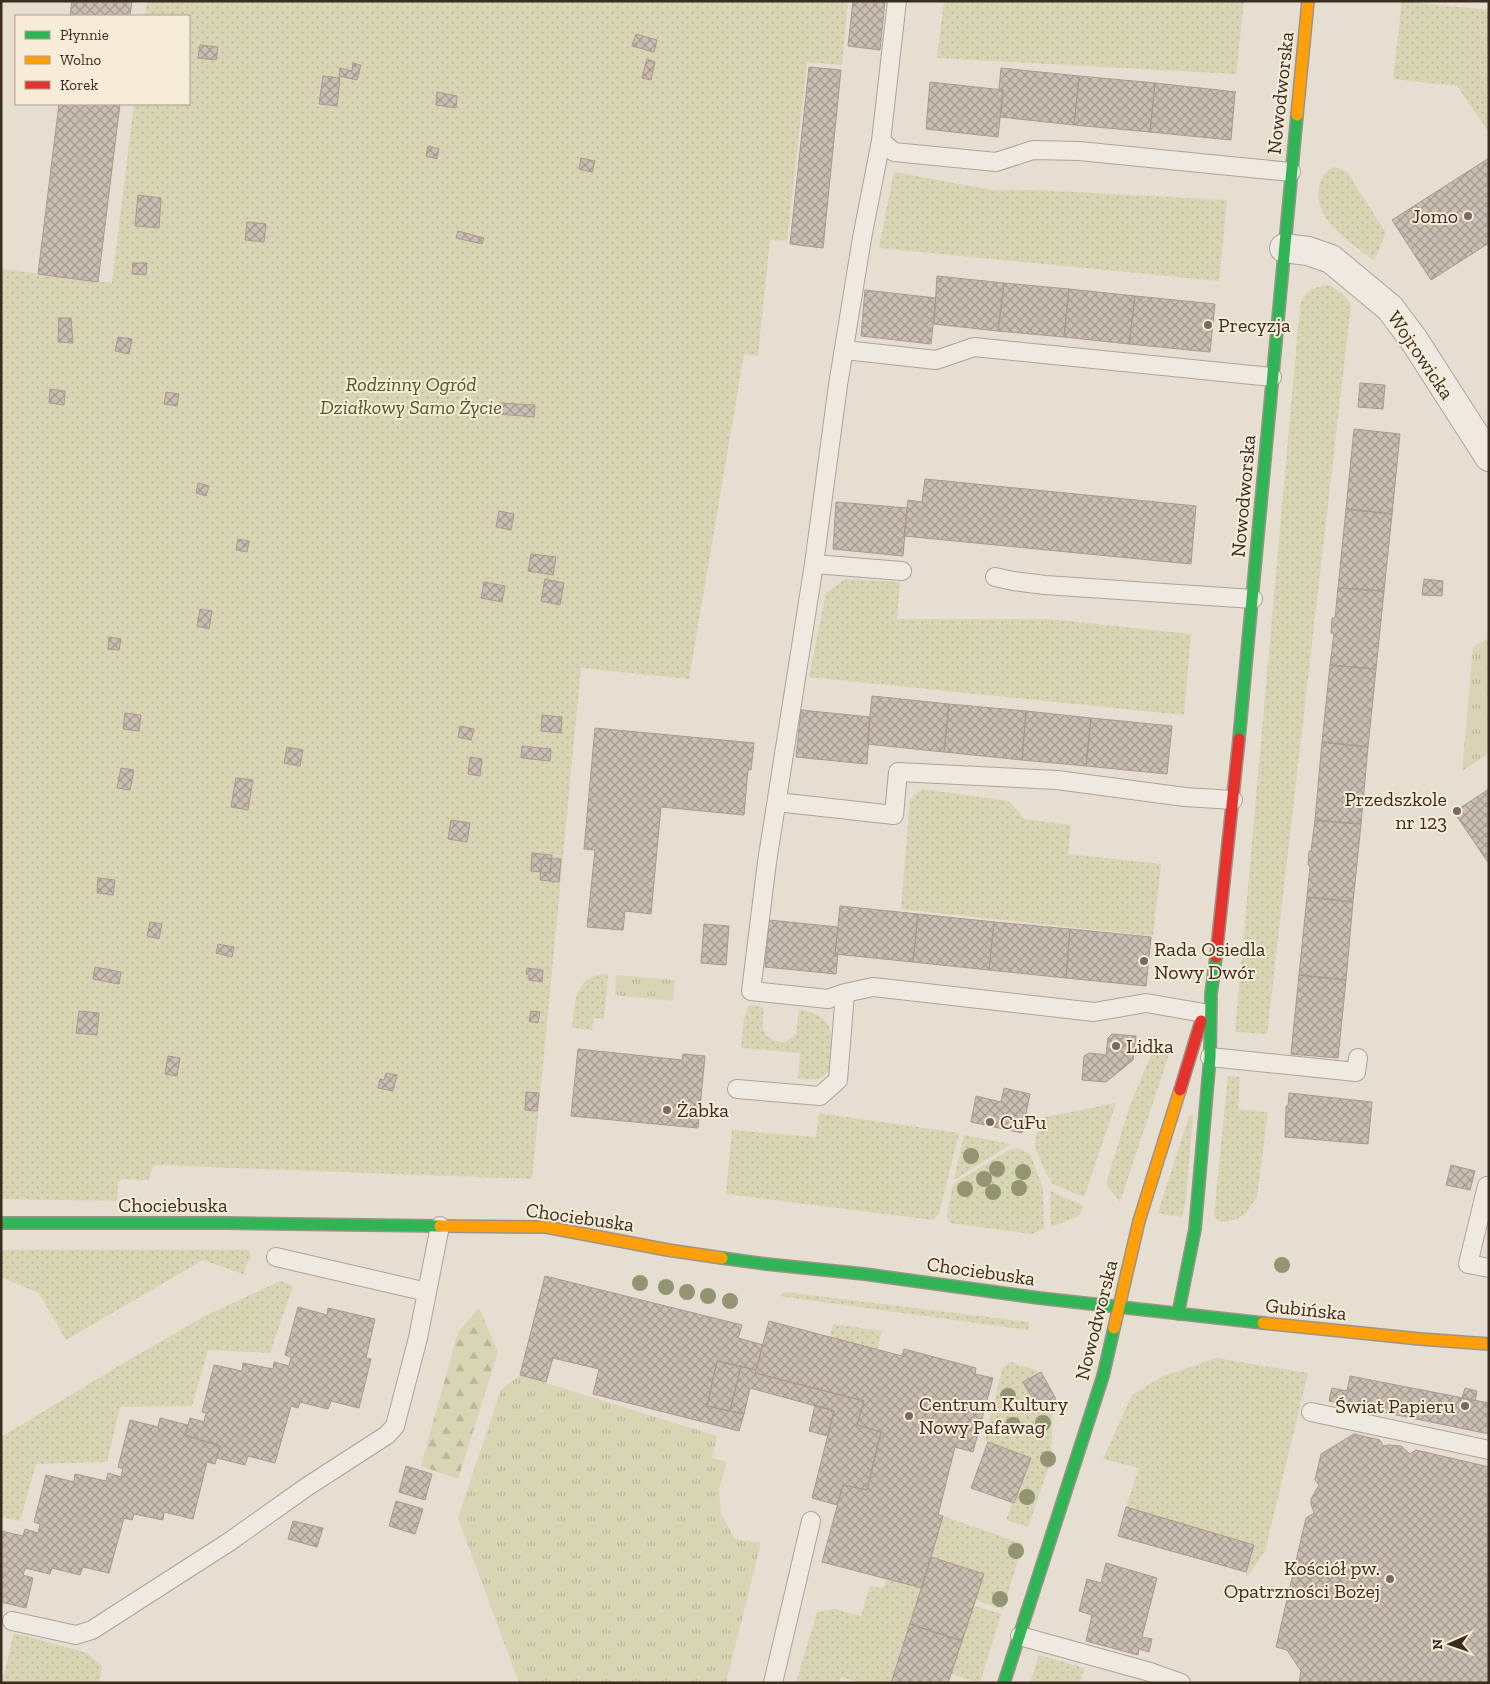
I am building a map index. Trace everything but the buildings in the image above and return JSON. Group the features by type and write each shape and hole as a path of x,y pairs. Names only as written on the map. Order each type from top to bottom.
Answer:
{"street":[{"name":"Nowodworska","path":"1178,1314 1194,1229 1210,1057 1211,994 1219,940 1253,600 1308,1"},
{"name":"Wojrowicka","path":"1284,248 1308,251 1331,259 1390,308 1414,340 1489,457"},
{"name":"Nowodworska","path":"1004,1683 1103,1376 1139,1221 1211,994"},
{"name":"Chociebuska","path":"1,1224 226,1223 546,1227 668,1250 766,1264 864,1274 1030,1297 1120,1307"},
{"name":"Gubińska","path":"1120,1307 1420,1339 1489,1344"}],"lane":[{"path":"897,1 882,141 862,238 836,405 814,564 767,862 751,991 828,999 873,987 1094,1012 1146,1003 1204,1013"},
{"path":"882,141 894,152 996,162 1034,150 1079,151 1291,172"},
{"path":"845,350 936,360 974,347 1272,377"},
{"path":"814,564 902,571"},
{"path":"995,577 1045,585 1253,600"},
{"path":"777,802 894,814 898,772 1056,780 1233,800"},
{"path":"737,1089 820,1096 838,1080 845,993"},
{"path":"1210,1057 1356,1072 1358,1058"},
{"path":"1487,1186 1468,1264 1489,1268"},
{"path":"12,1621 76,1635 92,1630 228,1542 308,1486 387,1435 395,1426 415,1349 440,1226"},
{"path":"276,1257 428,1292"},
{"path":"1311,1412 1489,1450"},
{"path":"773,1683 811,1521"},
{"path":"1020,1636 1150,1672 1182,1683"}],"green space":[{"name":"Rodzinny Ogród Działkowy Samo Życie","path":"147,1 848,1 842,65 807,62 787,241 770,240 758,356 744,354 689,679 581,668 532,1179 154,1165 148,1180 121,1179 118,1183 117,1201 1,1199 1,269 112,283 134,105 190,105 190,15 145,15"},
{"path":"944,1 1244,1 1236,74 937,58"},
{"path":"1402,1 1489,10 1489,132 1457,86 1393,79"},
{"path":"1335,167 1347,172 1386,233 1374,261 1336,230 1322,210 1318,199 1320,183 1326,172"},
{"path":"894,172 992,190 1034,190 1227,200 1219,281 879,248"},
{"path":"1328,285 1341,293 1351,305 1267,1034 1235,1032 1300,306 1307,293 1318,287"},
{"path":"845,579 900,582 897,619 1048,619 1191,634 1184,715 809,677 826,593"},
{"path":"1489,638 1489,753 1462,771 1473,647"},
{"path":"922,789 1009,801 1024,819 1071,825 1068,854 1161,864 1153,936 901,909 910,799"},
{"path":"608,974 604,1019 593,1018 592,1030 572,1028 576,1000 582,984 597,975"},
{"path":"616,975 675,980 673,1001 615,995"},
{"path":"749,1005 764,1007 763,1026 766,1035 775,1041 783,1043 796,1035 799,1009 812,1013 827,1023 832,1038 829,1070 826,1074 815,1079 798,1079 800,1053 741,1048 744,1019"},
{"path":"1156,1043 1171,1048 1120,1202 1106,1184 1129,1108"},
{"path":"1228,1076 1240,1077 1238,1109 1268,1112 1257,1197 1245,1214 1237,1219 1225,1222 1219,1221 1214,1216"},
{"path":"1116,1103 1084,1197 1053,1184 1035,1148 1041,1118"},
{"path":"819,1113 959,1133 939,1214 933,1220 726,1194 732,1130 816,1137"},
{"path":"1193,1114 1186,1198 1182,1217 1158,1213 1189,1116"},
{"path":"964,1135 1011,1144 954,1180"},
{"path":"1017,1148 1030,1154 1043,1188 1044,1228 1032,1234 950,1223 947,1216 953,1184 1009,1150"},
{"path":"1050,1191 1084,1206 1079,1216 1051,1227"},
{"path":"1,1250 249,1250 251,1256 243,1274 203,1260 66,1340 39,1293 1,1277"},
{"path":"280,1281 293,1286 270,1353 208,1350 192,1406 120,1407 107,1462 36,1464 20,1521 1,1517 1,1437 205,1316"},
{"path":"785,1292 1029,1322 1028,1330 779,1296"},
{"path":"479,1308 498,1352 458,1479 421,1466 458,1332"},
{"path":"833,1324 882,1331 877,1350 830,1337"},
{"path":"1216,1358 1308,1373 1265,1551 1247,1577 1246,1572 1254,1545 1126,1507 1139,1468 1103,1459 1132,1395 1161,1377"},
{"path":"1011,1362 1041,1372 1056,1399 1053,1401 1051,1460 1028,1527 1006,1520 1028,1458 984,1440 1003,1367"},
{"path":"520,1375 717,1436 712,1458 727,1462 719,1489 721,1514 735,1539 761,1543 726,1683 519,1683 458,1518 501,1390"},
{"path":"943,1516 1023,1544 1003,1609 975,1600 931,1557"},
{"path":"887,1579 922,1588 891,1683 861,1683 841,1677 839,1683 796,1683 817,1612 835,1609 861,1616 870,1586 883,1588"},
{"path":"973,1605 1001,1614 980,1683 951,1674"},
{"path":"14,1633 87,1653 102,1666 99,1683 2,1683"},
{"path":"1039,1655 1084,1668 1080,1683 1030,1683"}],"traffic: fast":[{"path":"1239,739 1297,115"},
{"path":"1178,1314 1195,1229 1210,1057 1211,994 1216,957"},
{"path":"1,1223 226,1223 440,1226"},
{"path":"722,1258 864,1274 1039,1298 1263,1323"},
{"path":"1004,1683 1103,1376 1114,1328"}],"traffic: slow":[{"path":"1297,115 1308,1"},
{"path":"1114,1328 1139,1221 1180,1090"},
{"path":"440,1226 546,1227 722,1258"},
{"path":"1263,1323 1489,1344"}],"traffic: jam":[{"path":"1216,957 1239,739"},
{"path":"1180,1090 1201,1021"}],"place":[{"name":"Jomo","path":"1468,216"},
{"name":"Precyzja","path":"1208,325"},
{"name":"Przedszkole nr 123","path":"1457,811"},
{"name":"Rada Osiedla Nowy Dwór","path":"1144,961"},
{"name":"Lidka","path":"1116,1046"},
{"name":"Żabka","path":"667,1110"},
{"name":"CuFu","path":"990,1122"},
{"name":"Świat Papieru","path":"1465,1406"},
{"name":"Centrum Kultury Nowy Pafawag","path":"909,1416"},
{"name":"Kościół pw. Opatrzności Bożej","path":"1390,1579"}]}
